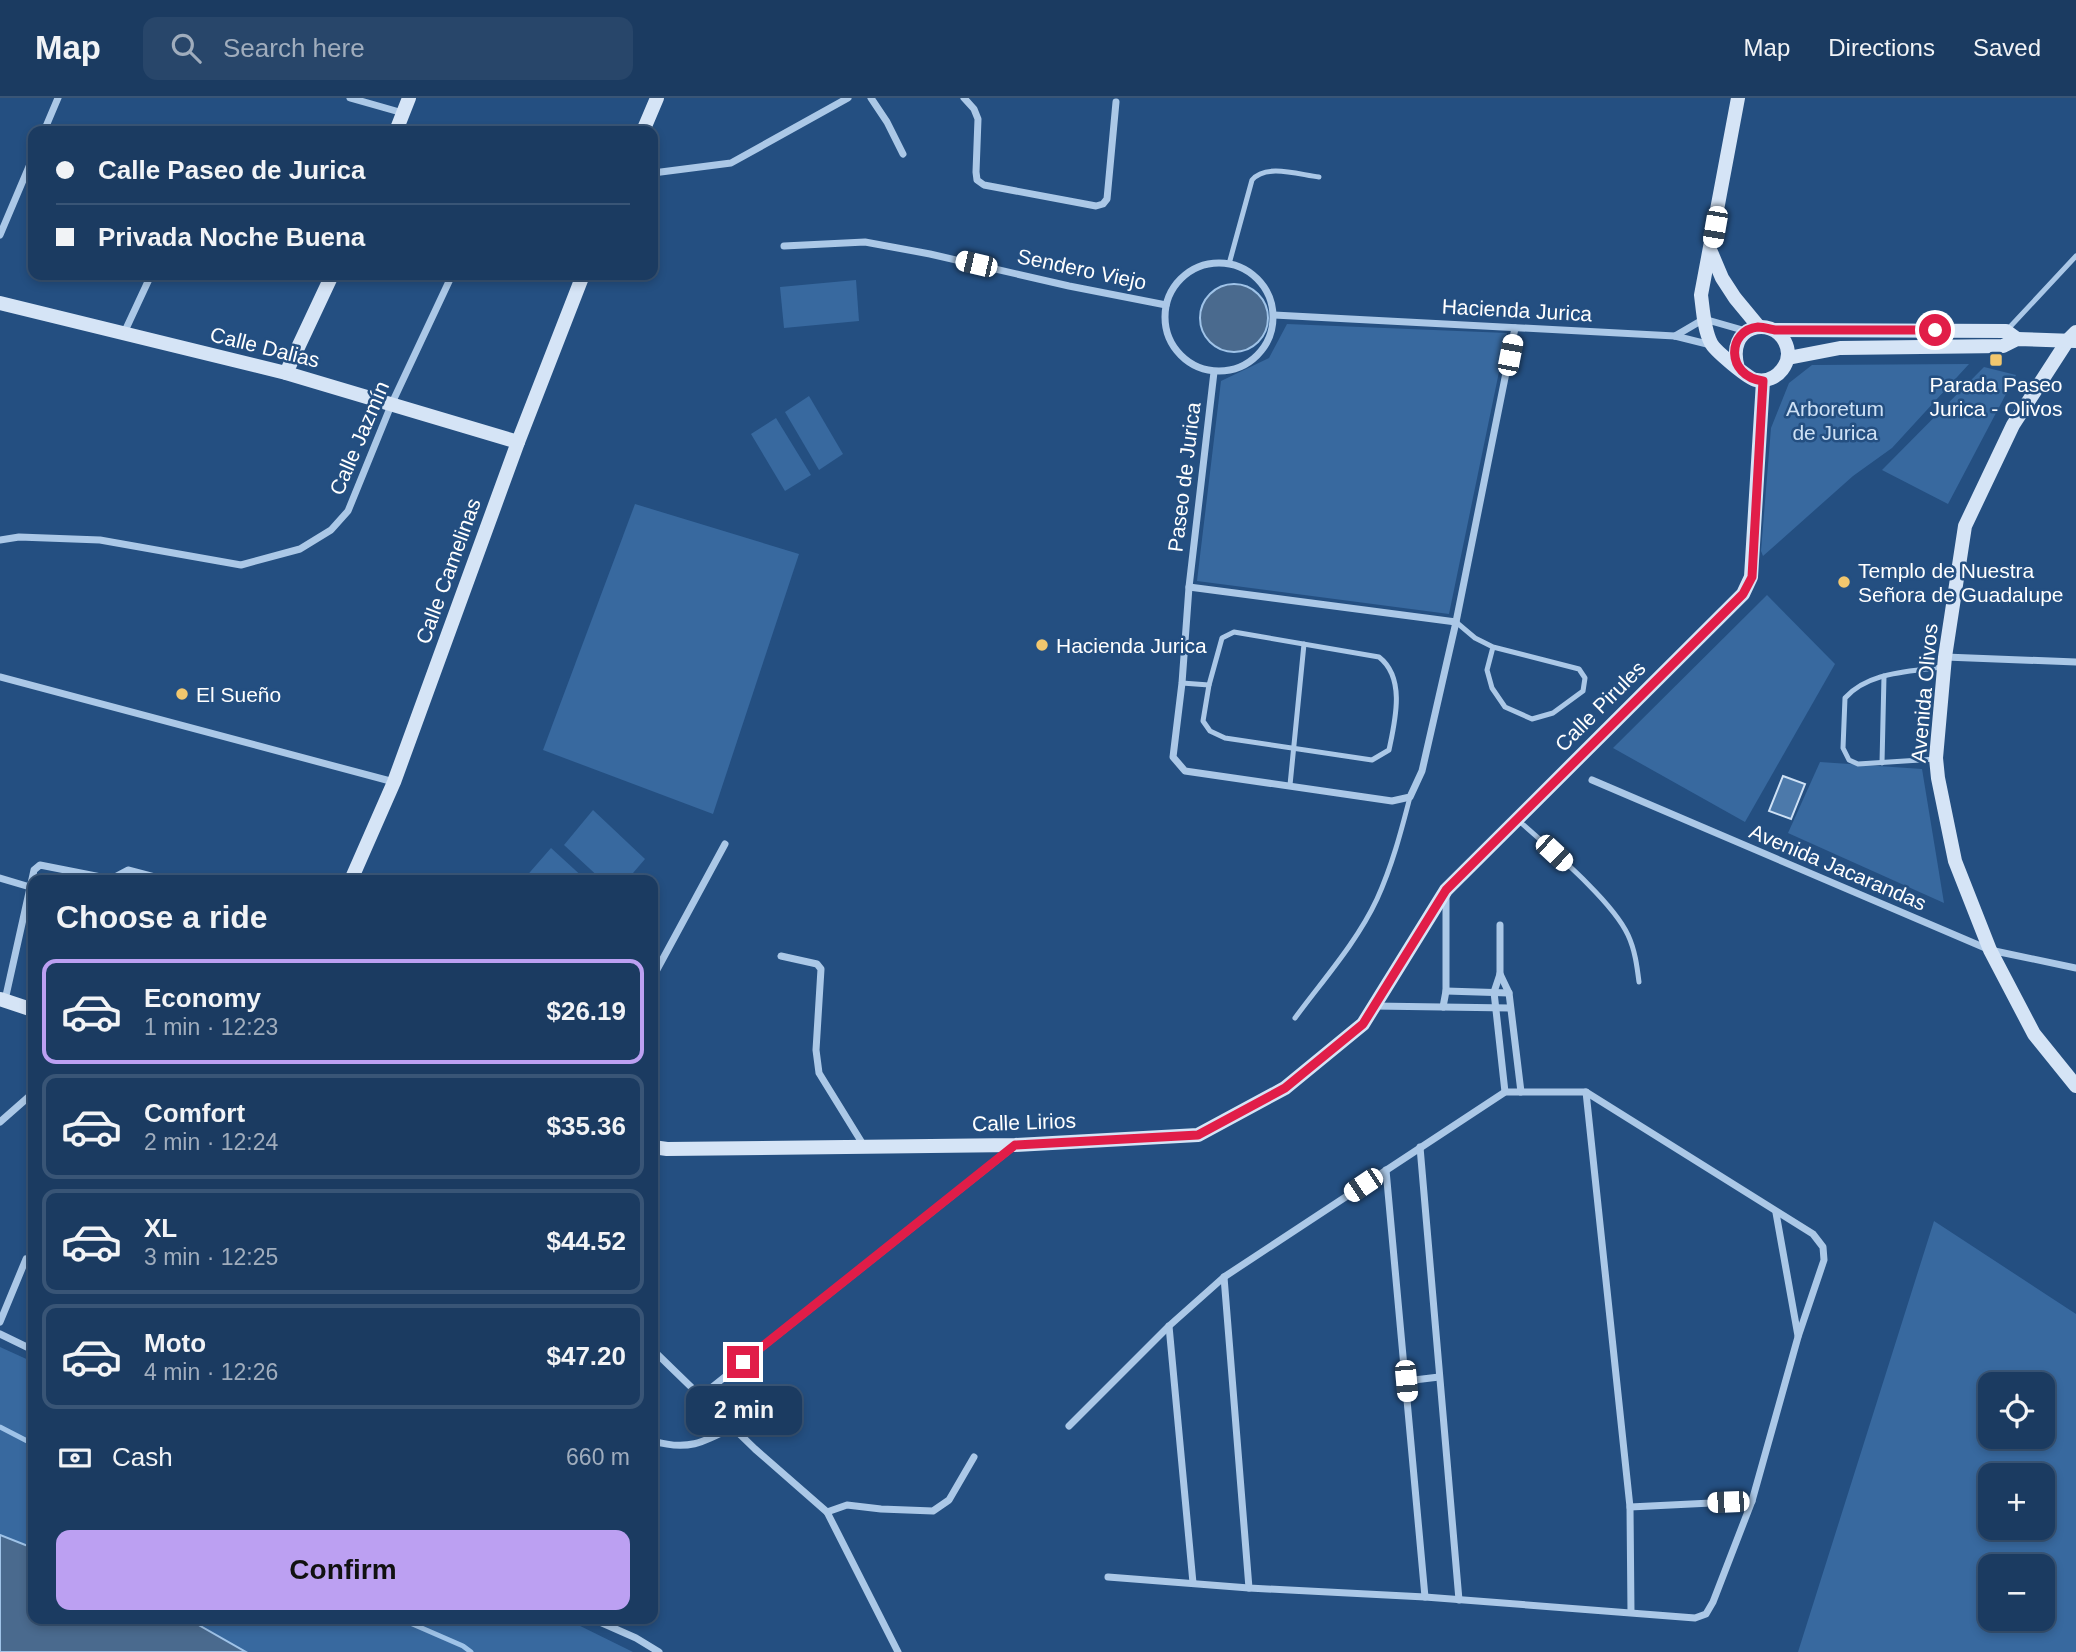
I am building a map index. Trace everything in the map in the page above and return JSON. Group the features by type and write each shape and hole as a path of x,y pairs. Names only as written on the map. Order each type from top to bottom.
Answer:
{"street":[{"path":"46,126 58,98"},
{"path":"350,98 403,113"},
{"path":"398,126 409,98"},
{"path":"645,126 657,98"},
{"path":"658,172 731,163 848,98"},
{"path":"871,98 904,154"},
{"path":"964,98 974,109 978,119 977,180 984,185 1096,206 1107,200 1116,102"},
{"path":"1738,98 1702,295 1704,319 1711,345 1744,375 1763,381 1774,377 1783,369 1788,358 1786,342 1775,330"},
{"path":"0,235 28,169"},
{"name":"Sendero Viejo","path":"784,247 865,242 1166,305"},
{"path":"1711,252 1722,278 1753,329"},
{"path":"1209,264 1229,264 1253,275 1264,286 1271,299 1274,315 1269,337 1257,357 1244,366 1214,372 1185,360 1175,349 1166,328 1166,305 1172,290 1194,269 1209,264"},
{"path":"123,334 149,280"},
{"path":"286,373 330,280"},
{"name":"Calle Jazmín","path":"0,540 19,537 100,540 241,565 300,549 331,530 348,511 392,403 450,280"},
{"name":"Calle Camelinas","path":"353,875 394,782 518,442 581,280"},
{"name":"Calle Dalias","path":"0,303 286,373 518,442"},
{"name":"Hacienda Jurica","path":"1274,315 1675,336 1711,345"},
{"path":"1675,336 1704,319 1753,329 2009,339"},
{"path":"1410,797 1422,771 1456,622 1515,328"},
{"path":"1738,368 1734,354 1737,341 1753,329"},
{"path":"1788,358 1840,348 2073,338"},
{"name":"Avenida Olivos","path":"2073,338 2012,425 1965,526 1945,662 1936,758 1955,861 1990,950 2034,1034 2076,1086"},
{"name":"Paseo de Jurica","path":"1214,372 1173,757 1185,771 1392,801 1410,797"},
{"name":"Calle Pirules","path":"1363,1024 1446,890 1743,594 1752,577 1763,381"},
{"path":"1189,587 1456,622"},
{"path":"1945,662 2076,662"},
{"path":"0,677 394,782"},
{"name":"Avenida Jacarandas","path":"1591,780 1990,950 2076,968"},
{"path":"658,968 725,844"},
{"path":"33,875 40,865 91,875"},
{"path":"119,875 128,870 147,875"},
{"path":"0,878 28,886"},
{"path":"1443,1007 1446,991 1446,890"},
{"path":"28,895 2,1000 28,1008"},
{"path":"1500,925 1500,974 1494,992 1504,1092"},
{"path":"781,956 817,964 821,969 816,1050 819,1073 865,1146"},
{"path":"1500,974 1509,992 1521,1092"},
{"path":"1446,991 1509,992"},
{"path":"1374,1006 1510,1008"},
{"name":"Calle Lirios","path":"658,1148 1015,1145 1198,1135 1285,1088 1363,1024"},
{"path":"1069,1426 1169,1326 1224,1277 1504,1092 1586,1092 1813,1234 1823,1247 1824,1260 1798,1336 1752,1501 1706,1614 1695,1618 1425,1597 1248,1588 1108,1577"},
{"path":"1586,1092 1630,1507 1631,1612"},
{"path":"0,1122 28,1097"},
{"path":"701,1396 1015,1145"},
{"path":"1420,1147 1459,1600"},
{"path":"1386,1170 1425,1597"},
{"path":"1776,1213 1798,1336"},
{"path":"0,1322 26,1259"},
{"path":"1224,1277 1248,1588"},
{"path":"1169,1326 1193,1583"},
{"path":"0,1334 28,1348"},
{"path":"658,1355 827,1512 898,1652"},
{"path":"1406,1381 1438,1377"},
{"path":"658,1443 668,1446 703,1443 733,1427"},
{"path":"827,1512 848,1505 933,1511 949,1500 974,1457"},
{"path":"1630,1507 1752,1501"},
{"path":"605,1624 636,1637 659,1652"}],"lane":[{"path":"1229,264 1252,180 1257,174 1268,171 1319,177"},
{"path":"2009,339 2076,256"},
{"path":"1456,622 1475,638 1493,647 1579,669 1585,678 1583,691 1553,713 1532,719 1505,707 1492,688 1487,670 1493,647"},
{"path":"1234,632 1379,657 1388,664 1393,673 1396,714 1389,750 1372,760 1225,738 1210,732 1203,721 1209,685 1222,638 1234,632"},
{"path":"1290,785 1304,644"},
{"path":"1936,758 1858,764 1849,760 1843,748 1844,698 1861,684 1945,662"},
{"path":"1882,763 1884,676"},
{"path":"1182,682 1209,685"},
{"path":"1295,1018 1350,944 1376,901 1398,845 1410,797"},
{"path":"1517,819 1581,879 1627,932 1635,951 1639,982"}],"green space":[{"path":"856,280 859,321 784,328 780,287"},
{"path":"1287,324 1507,333 1449,614 1197,581 1221,381 1269,358"},
{"name":"Arboretum de Jurica","path":"1969,364 1892,448 1853,476 1763,556 1761,551 1771,428 1789,383 1812,365"},
{"path":"1984,367 2016,375 1948,504 1882,470"},
{"path":"809,396 843,454 819,470 785,412"},
{"path":"776,418 811,475 785,491 751,434"},
{"path":"635,504 799,554 713,814 543,750"},
{"path":"1767,595 1835,664 1745,822 1613,748"},
{"path":"1820,762 1922,769 1944,903 1788,833"},
{"path":"593,810 645,859 631,875 597,875 564,845"},
{"path":"551,848 581,875 527,875"},
{"path":"1934,1221 2076,1314 2076,1652 1798,1652"},
{"path":"0,1347 28,1360 28,1624 576,1624 633,1652 0,1652"}],"shaded area":[{"path":"1234,284 1247,287 1258,294 1265,305 1268,318 1265,331 1258,342 1247,349 1234,352 1221,349 1210,342 1203,331 1200,318 1203,305 1210,294 1221,287"},
{"path":"0,1535 28,1546 28,1624 197,1624 246,1652 0,1652"}],"building":[{"path":"1783,776 1805,784 1791,819 1769,811"}],"waterway":[{"path":"0,1427 28,1441"},
{"path":"412,1624 471,1652"}],"place":[{"name":"Parada Paseo Jurica - Olivos","path":"1996,360"},
{"name":"Templo de Nuestra Señora de Guadalupe","path":"1844,582"},
{"name":"Hacienda Jurica","path":"1042,645"},
{"name":"El Sueño","path":"182,694"}],"route":[{"path":"743,1362 1015,1145 1198,1135 1285,1088 1363,1024 1446,890 1743,594 1752,577 1763,381 1753,380 1738,368 1734,354 1737,341 1746,331 1759,327 1775,330 1935,330"}]}
